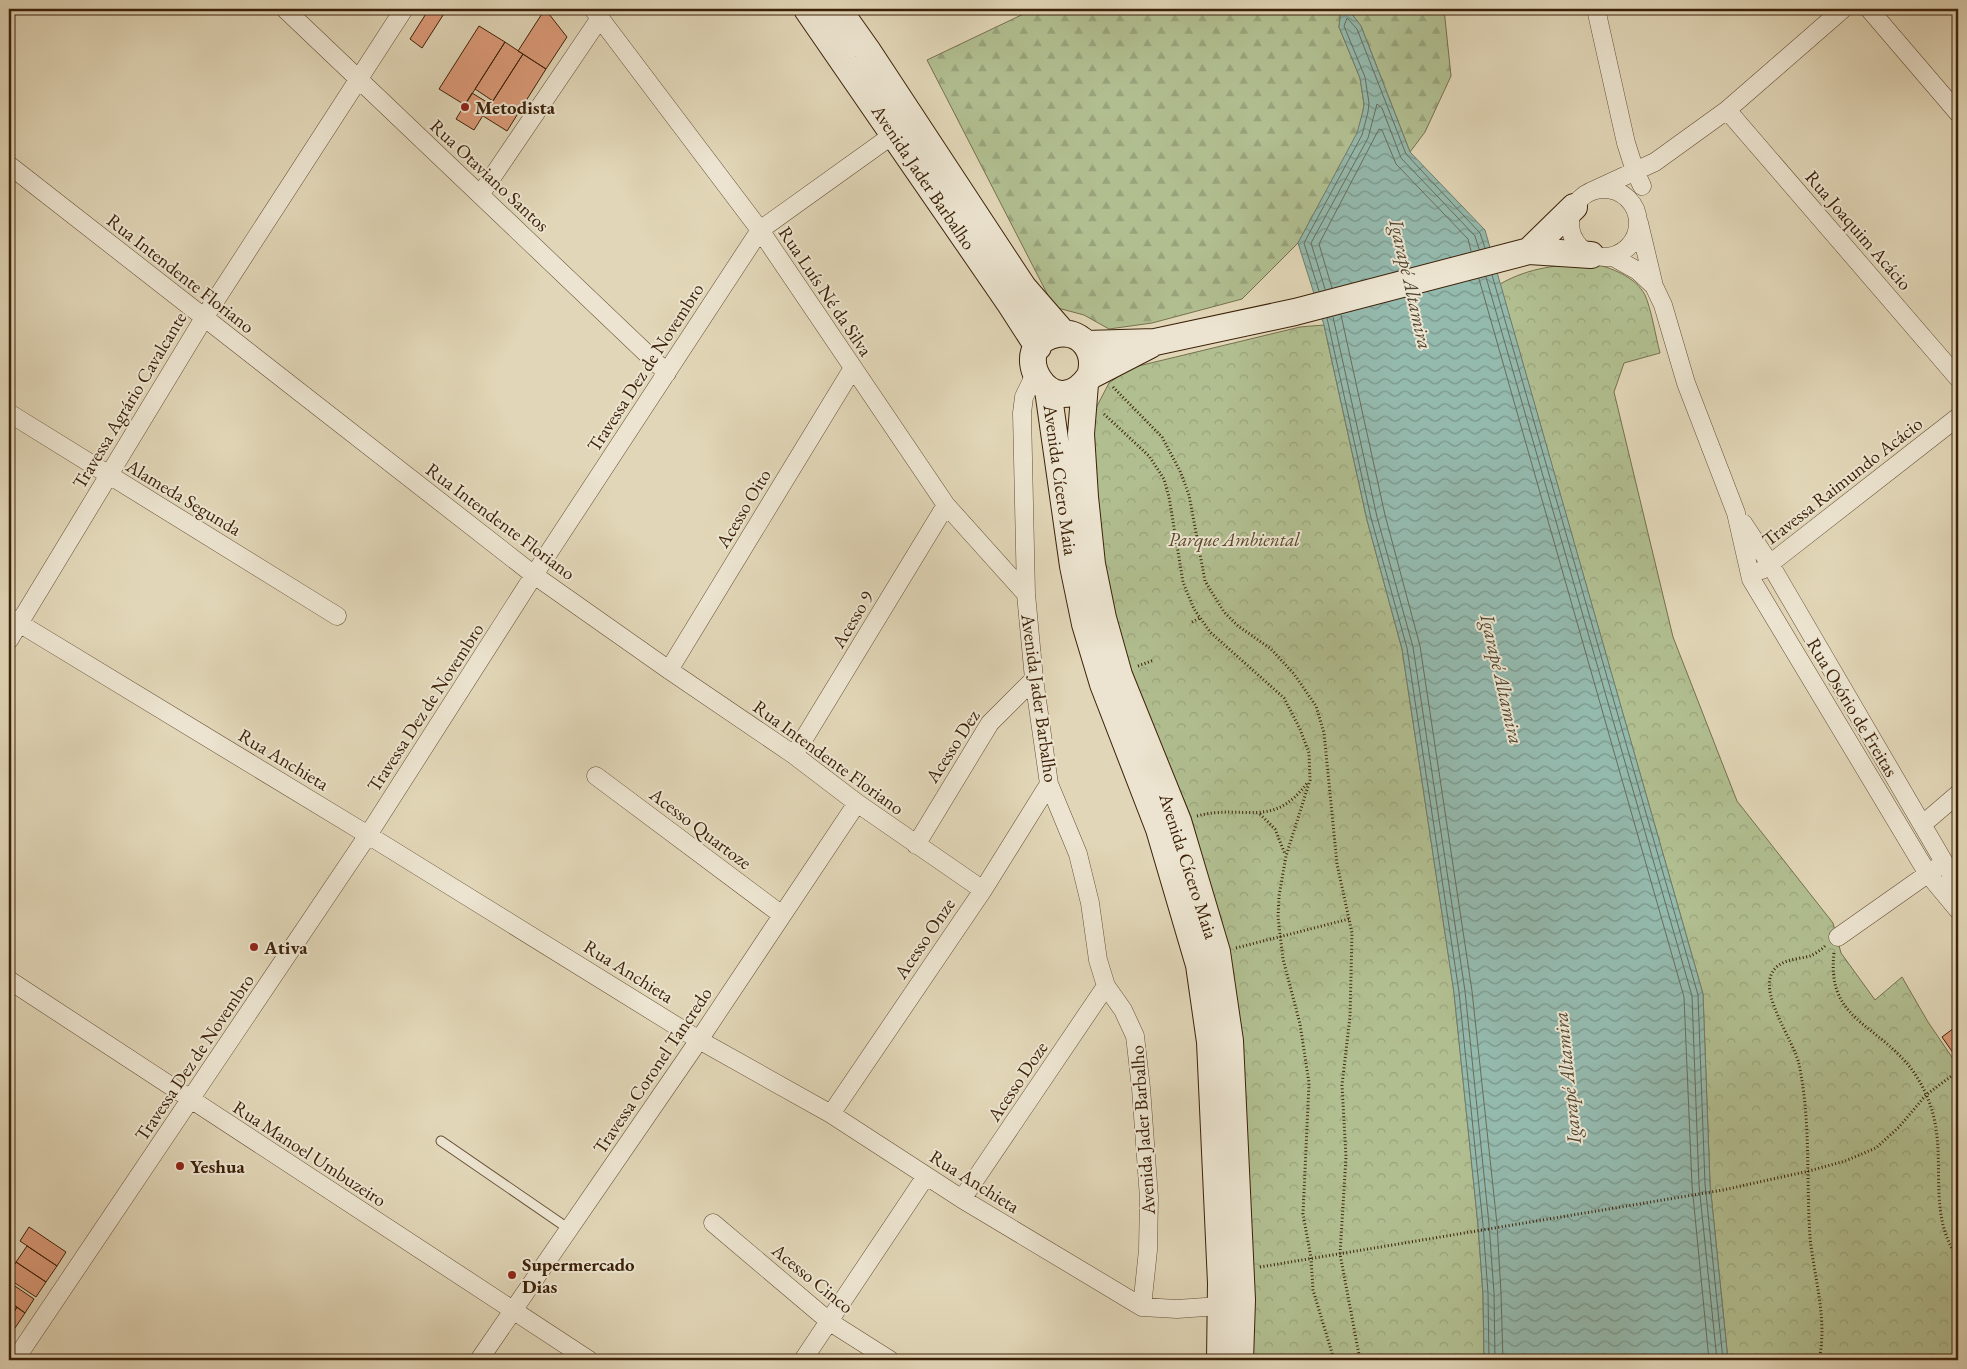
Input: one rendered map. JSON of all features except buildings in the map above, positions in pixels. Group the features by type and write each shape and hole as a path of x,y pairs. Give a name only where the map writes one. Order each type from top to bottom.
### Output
{"main road":[{"name":"Avenida Jader Barbalho","path":"807,9 902,125 1023,287 1075,338"},
{"name":"Avenida Jader Barbalho","path":"838,9 902,125 1038,347"},
{"path":"1522,253 1582,199"},
{"path":"1156,342 1095,381 1068,393 1058,393 1042,382 1033,365 1038,347 1045,339 1054,335 1075,338 1156,342 1295,312 1522,253 1602,256"},
{"path":"1075,338 1093,359 1095,381"},
{"name":"Avenida Cícero Maia","path":"1095,381 1081,434 1092,564 1103,618 1119,675 1178,821 1217,952 1230,1042 1231,1303 1220,1360"},
{"name":"Avenida Cícero Maia","path":"1042,382 1072,566 1085,624 1103,684 1159,829 1199,965 1210,1042 1231,1303 1240,1360"}],"street":[{"name":"Rua Otaviano Santos","path":"285,9 667,373"},
{"name":"Travessa Agrário Cavalcante","path":"9,640 14,621 108,476 204,318 404,9"},
{"path":"1596,9 1626,144 1638,178 1637,234 1632,244 1624,252 1602,256"},
{"path":"1582,199 1638,178 1655,162 1727,110 1843,9"},
{"path":"1870,9 1958,113"},
{"path":"480,195 596,13"},
{"name":"Rua Luís Né da Silva","path":"596,13 760,230 946,505 1026,594"},
{"name":"Rua Joaquim Acácio","path":"1727,110 1958,378"},
{"name":"Travessa Dez de Novembro","path":"16,1360 368,835 534,575 760,230 902,125"},
{"name":"Rua Intendente Floriano","path":"9,165 534,575 794,755 857,803 982,890"},
{"path":"1582,199 1600,189 1610,189 1628,199 1636,215"},
{"name":"Rua Osório de Freitas","path":"1582,199 1570,218 1570,230 1574,240 1582,249 1638,271 1654,286"},
{"name":"Rua Osório de Freitas","path":"1636,215 1654,286 1663,305 1686,383 1736,513 1751,579 1928,874 1958,910"},
{"name":"Acesso Oito","path":"669,670 853,368"},
{"name":"Avenida Jader Barbalho","path":"1042,382 1024,397 1022,413 1026,594 1034,678 1050,784 1078,854 1090,903 1098,960 1106,986 1123,1010 1134,1036 1141,1088 1149,1198 1148,1250 1142,1306"},
{"name":"Alameda Segunda","path":"9,413 337,616"},
{"name":"Travessa Raimundo Acácio","path":"1751,579 1958,417"},
{"name":"Acesso 9","path":"794,755 946,505"},
{"name":"Rua Osório de Freitas","path":"1736,513 1770,564 1958,886"},
{"name":"Rua Anchieta","path":"14,621 368,835 699,1040 831,1114 962,1199 1142,1306 1177,1309 1231,1303"},
{"name":"Acesso Dez","path":"916,845 990,723 1034,678"},
{"name":"Acesso Quartoze","path":"596,776 782,915"},
{"name":"Acesso Onze","path":"831,1114 982,890 1050,784"},
{"path":"1923,824 1958,794"},
{"name":"Travessa Coronel Tancredo","path":"479,1360 699,1040 857,803"},
{"path":"1837,937 1944,862"},
{"name":"Rua Manoel Umbuzeiro","path":"9,980 589,1360"},
{"name":"Acesso Doze","path":"962,1199 1106,986"},
{"path":"803,1360 926,1176"},
{"name":"Acesso Cinco","path":"713,1223 830,1322 890,1360"}],"lane":[{"path":"441,1141 569,1229"}],"path":[{"path":"1095,381 1162,436 1180,471 1189,495 1205,581 1224,612 1238,626 1271,649 1294,674 1316,706 1324,734 1338,864 1352,933 1350,1017 1342,1085 1346,1157 1340,1254 1360,1360"},
{"path":"1102,412 1149,456 1164,479 1170,498 1183,582 1200,618 1210,632 1284,698 1300,729 1309,753 1310,780 1286,856 1278,896 1278,917 1283,959 1300,1024 1309,1083 1303,1214 1311,1258 1313,1290 1333,1360"},
{"path":"1192,622 1200,618"},
{"path":"1178,821 1206,813 1259,813 1273,811 1286,805 1298,796 1310,780"},
{"path":"1259,813 1275,829 1286,856"},
{"path":"1217,952 1349,919"},
{"path":"1837,937 1833,966 1835,988 1844,1005 1902,1057 1916,1075 1933,1113 1936,1131 1939,1213 1958,1258"},
{"path":"1819,1360 1822,1316 1812,1257 1808,1206 1809,1171 1805,1092 1798,1060 1772,1000 1770,976 1775,968 1784,962 1811,956 1837,937"},
{"path":"1258,1268 1723,1190 1845,1161 1876,1148 1899,1127 1926,1095 1958,1071"}],"green space":[{"path":"1034,9 1341,9 1339,27 1360,78 1364,104 1358,133 1298,243 1242,299 1152,323 1109,329 1084,315 1054,307 927,60"},
{"path":"1348,9 1444,9 1451,76 1425,132 1410,152 1361,26"},
{"path":"1592,263 1607,267 1629,278 1641,288 1649,307 1660,353 1624,363 1614,392 1673,637 1737,801 1833,923 1841,953 1875,1000 1902,977 1928,1022 1958,1066 1958,1360 1728,1360 1710,1184 1703,994 1500,284 1533,270"},
{"name":"Parque Ambiental","path":"1324,325 1367,520 1402,649 1454,992 1478,1225 1483,1294 1484,1360 1251,1360 1228,950 1191,817 1130,670 1102,564 1089,436 1097,406 1109,383 1130,368 1300,327"}],"water":[{"name":"Igarapé Altamira","path":"1341,9 1348,9 1361,26 1410,152 1485,230 1703,994 1710,1184 1728,1360 1484,1360 1483,1294 1478,1225 1454,993 1402,649 1367,520 1324,325 1298,243 1357,133 1363,111 1364,104 1360,78 1339,27"}],"place":[{"name":"Metodista","path":"465,107"},
{"name":"Ativa","path":"254,947"},
{"name":"Yeshua","path":"180,1166"},
{"name":"Supermercado Dias","path":"512,1275"}]}
